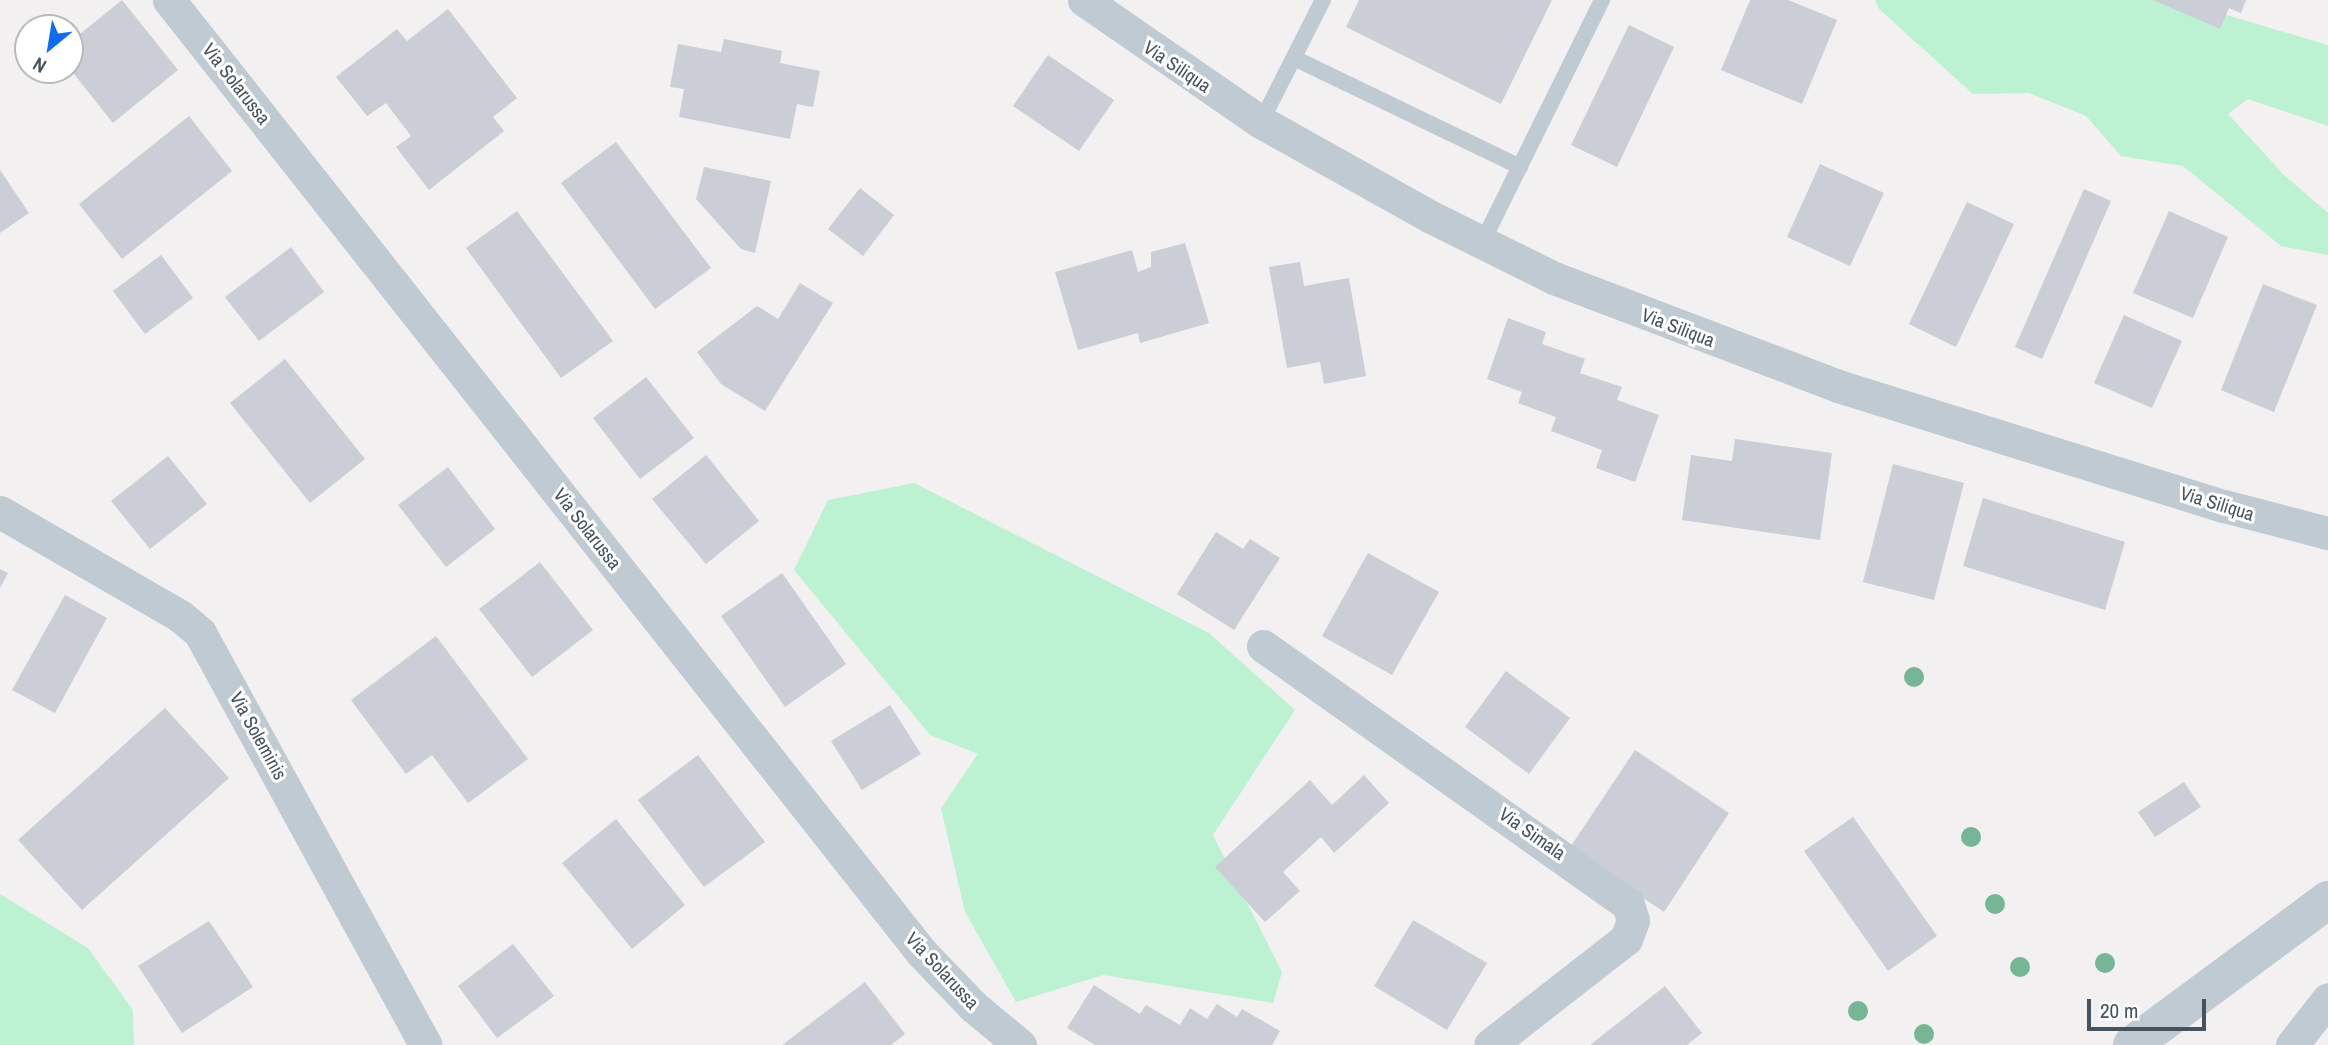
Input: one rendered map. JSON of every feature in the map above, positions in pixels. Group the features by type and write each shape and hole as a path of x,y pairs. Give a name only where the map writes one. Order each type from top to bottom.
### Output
{"street":[{"name":"Via Solarussa","path":"169,0 921,952 974,1007 1020,1045"},
{"name":"Via Siliqua","path":"1084,0 1261,122 1482,243 1634,311 1838,386 2224,506 2328,533"},
{"name":"Via Soleminis","path":"0,512 180,616 206,640 426,1045"},
{"name":"Via Simala","path":"1263,646 1628,904 1633,920 1626,939 1490,1045"},
{"path":"2132,1045 2328,900"},
{"path":"2292,1045 2328,999"}],"lane":[{"path":"1261,122 1323,0"},
{"path":"1482,243 1602,0"},
{"path":"1294,58 1520,167"}],"green space":[{"path":"1875,0 2176,0 2328,45 2328,126 2248,99 2228,114 2284,175 2328,213 2328,255 2281,246 2183,166 2121,156 2086,116 2029,93 1973,94 1879,9"},
{"path":"914,483 1209,633 1295,710 1213,835 1282,972 1273,1003 1103,975 1016,1002 965,912 941,808 978,754 930,735 794,570 828,500"},
{"path":"0,894 88,948 133,1010 134,1045 0,1045"}],"building":[{"path":"122,0 178,70 113,123 82,84 84,31"},
{"path":"1359,0 1552,0 1501,104 1346,27"},
{"path":"1750,0 1788,0 1837,20 1802,104 1721,70"},
{"path":"2153,0 2246,0 2241,13 2229,8 2220,29"},
{"path":"448,9 517,98 493,117 504,131 429,190 396,147 411,136 386,103 367,116 336,77 397,29 407,41"},
{"path":"1629,25 1674,47 1617,167 1571,145"},
{"path":"724,39 782,51 780,63 820,71 813,107 797,104 790,139 679,117 684,89 670,87 678,44 721,52"},
{"path":"1048,55 1114,100 1079,151 1013,106"},
{"path":"189,116 232,171 122,259 79,204"},
{"path":"616,142 711,268 655,309 561,183"},
{"path":"1820,164 1884,193 1850,266 1787,237"},
{"path":"704,167 771,181 755,253 741,249 696,199"},
{"path":"0,170 29,213 0,233"},
{"path":"860,188 894,215 863,256 828,229"},
{"path":"2084,189 2111,201 2042,359 2015,347"},
{"path":"1967,202 2014,224 1956,347 1909,324"},
{"path":"517,211 613,341 561,378 466,248"},
{"path":"2169,211 2228,237 2193,318 2133,293"},
{"path":"1185,243 1209,323 1140,343 1138,333 1078,350 1055,272 1132,250 1138,272 1151,267 1151,252"},
{"path":"291,247 324,292 259,341 225,297"},
{"path":"161,255 193,298 145,334 113,291"},
{"path":"1300,262 1304,286 1349,278 1366,376 1324,384 1320,362 1287,368 1269,267"},
{"path":"800,283 833,303 765,411 721,384 697,352 757,306 778,319"},
{"path":"2263,284 2317,305 2274,412 2221,390"},
{"path":"2124,315 2182,341 2152,408 2094,383"},
{"path":"1508,318 1546,332 1542,344 1585,359 1580,373 1622,387 1617,400 1659,415 1635,482 1596,468 1602,450 1551,431 1556,417 1518,403 1522,392 1487,379"},
{"path":"285,359 365,459 310,503 230,403"},
{"path":"646,377 694,438 640,479 593,418"},
{"path":"1735,439 1832,453 1820,540 1682,520 1691,455 1732,461"},
{"path":"706,455 759,521 706,564 652,499"},
{"path":"168,456 207,504 150,549 111,501"},
{"path":"1893,464 1964,483 1934,600 1863,582"},
{"path":"448,467 495,529 446,567 398,505"},
{"path":"1983,498 2125,542 2105,610 1963,566"},
{"path":"1216,532 1243,549 1250,539 1280,558 1234,630 1177,594"},
{"path":"1368,553 1439,592 1392,675 1322,636"},
{"path":"540,562 593,630 532,677 479,609"},
{"path":"0,569 8,573 0,588"},
{"path":"782,573 846,664 785,707 721,616"},
{"path":"65,595 107,618 55,713 12,690"},
{"path":"436,636 528,759 468,803 432,755 406,774 351,700"},
{"path":"1506,671 1570,718 1529,774 1465,727"},
{"path":"890,705 921,754 862,790 831,741"},
{"path":"165,708 229,778 82,910 18,840"},
{"path":"1635,750 1729,813 1664,912 1569,849"},
{"path":"698,755 765,842 704,887 638,800"},
{"path":"1364,775 1389,803 1334,853 1321,837 1283,872 1300,891 1265,922 1215,867 1310,780 1332,805"},
{"path":"2184,782 2201,807 2155,837 2138,812"},
{"path":"1853,817 1937,936 1888,971 1804,851"},
{"path":"616,819 685,905 632,949 562,863"},
{"path":"1413,920 1487,963 1447,1030 1374,986"},
{"path":"209,921 253,987 182,1033 138,966"},
{"path":"513,944 554,996 497,1038 458,986"},
{"path":"865,982 905,1034 891,1045 782,1045"},
{"path":"1094,985 1140,1014 1146,1005 1180,1025 1190,1008 1207,1019 1217,1004 1237,1017 1242,1009 1280,1031 1272,1045 1095,1045 1067,1028"},
{"path":"1665,986 1702,1033 1687,1045 1590,1045"}]}
